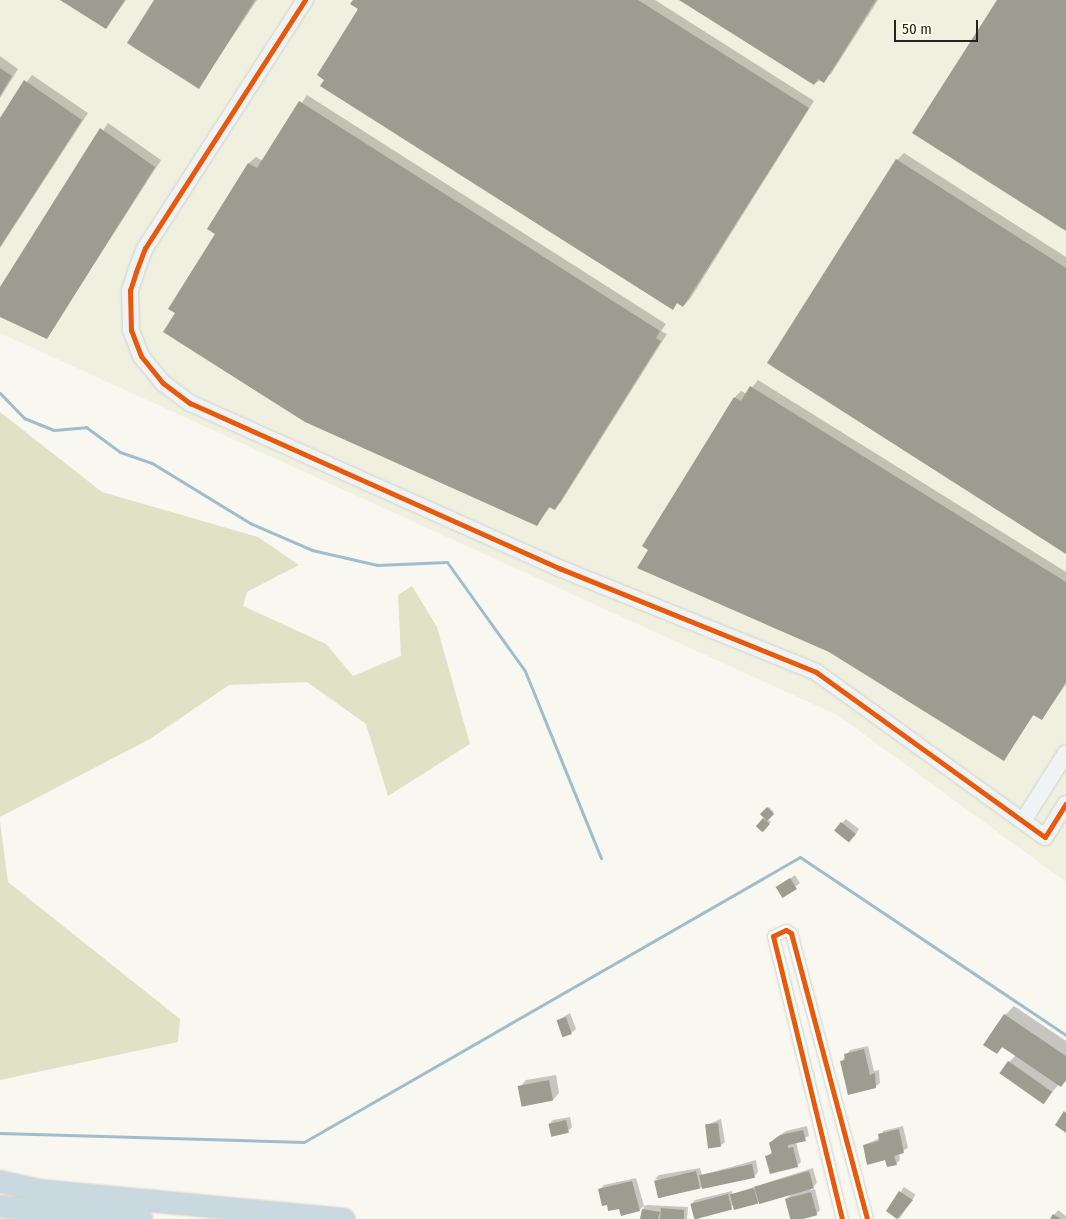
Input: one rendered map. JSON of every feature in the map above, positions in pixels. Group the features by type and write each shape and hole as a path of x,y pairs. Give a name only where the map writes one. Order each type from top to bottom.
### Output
{"highway":[{"path":"0,1182 40,1190 344,1219"},
{"path":"0,1206 141,1219"}],"street":[{"path":"305,0 146,248 136,272 130,290 131,330 141,356 163,383 190,403 558,568 816,672 1046,837 1066,804"},
{"path":"1023,821 1066,753"},
{"path":"842,1219 773,936 780,931 792,933 867,1219"}],"shaded area":[{"path":"0,0 1066,0 1066,882 839,716 0,333"}],"green space":[{"path":"0,412 102,492 258,537 299,565 247,592 243,606 326,644 353,676 401,656 398,595 412,586 437,627 470,744 388,796 366,724 307,682 229,685 150,739 0,817"},
{"path":"0,821 8,882 180,1019 178,1042 0,1080"}],"building":[{"path":"60,0 125,0 106,29"},
{"path":"154,0 255,0 199,89 127,43"},
{"path":"353,0 638,0 809,108 683,307 677,303 673,310 320,86 324,80 317,75 358,9 350,4"},
{"path":"679,0 876,0 824,83 818,79 814,85"},
{"path":"997,0 1066,0 1066,231 912,133"},
{"path":"0,68 12,76 0,96"},
{"path":"24,80 82,120 0,247 0,118"},
{"path":"299,101 660,331 656,338 661,341 555,510 549,507 537,526 305,422 163,332 175,313 168,309 215,234 207,229 248,163 257,168"},
{"path":"100,128 155,167 47,339 0,317 0,287"},
{"path":"896,159 1066,268 1066,554 767,363"},
{"path":"750,386 1066,582 1066,682 1042,720 1033,715 1004,761 829,652 637,568 648,550 642,546 734,397 741,401"},
{"path":"767,807 774,814 767,821 760,814"},
{"path":"763,818 770,824 763,832 756,826"},
{"path":"841,822 856,834 849,843 834,831"},
{"path":"790,878 797,889 782,898 776,887"},
{"path":"1004,1014 1066,1056 1066,1080 1061,1087 1002,1047 997,1054 983,1045"},
{"path":"566,1017 572,1034 562,1037 557,1020"},
{"path":"864,1049 870,1075 875,1073 876,1088 848,1095 840,1061 845,1060 844,1054"},
{"path":"1008,1061 1052,1092 1044,1104 999,1073"},
{"path":"549,1080 553,1101 522,1107 518,1086"},
{"path":"1064,1111 1066,1113 1066,1133 1055,1125"},
{"path":"566,1120 569,1133 551,1137 548,1124"},
{"path":"718,1123 721,1147 708,1148 705,1125"},
{"path":"899,1129 904,1153 894,1156 897,1165 887,1167 885,1160 867,1165 863,1145 879,1141 878,1134"},
{"path":"803,1130 806,1141 788,1145 788,1148 793,1147 798,1167 770,1174 765,1156 772,1154 769,1143 780,1135"},
{"path":"752,1164 755,1178 702,1189 699,1175"},
{"path":"696,1171 700,1189 658,1198 654,1181"},
{"path":"809,1171 814,1188 759,1204 754,1187"},
{"path":"632,1181 640,1211 621,1216 619,1209 608,1211 607,1205 602,1206 598,1189"},
{"path":"754,1188 758,1203 734,1210 730,1194"},
{"path":"899,1191 913,1200 897,1219 886,1211"},
{"path":"811,1192 817,1215 803,1219 790,1219 785,1199"},
{"path":"728,1194 732,1209 694,1219 690,1204"},
{"path":"661,1208 684,1210 684,1219 660,1219"},
{"path":"642,1209 660,1212 658,1219 640,1219"},
{"path":"1053,1214 1061,1219 1050,1219"}],"waterway":[{"path":"0,393 24,418 54,430 86,427 120,452 152,463 250,523 312,550 377,565 447,562 525,671 601,858"},
{"path":"0,1133 304,1142 800,857 1066,1035"}],"cycle path":[{"path":"305,0 145,248 136,272 130,290 131,330 141,356 163,383 190,403 559,568 816,672 1045,837 1066,804"},
{"path":"842,1219 773,936 786,930 791,933 867,1219"}]}
